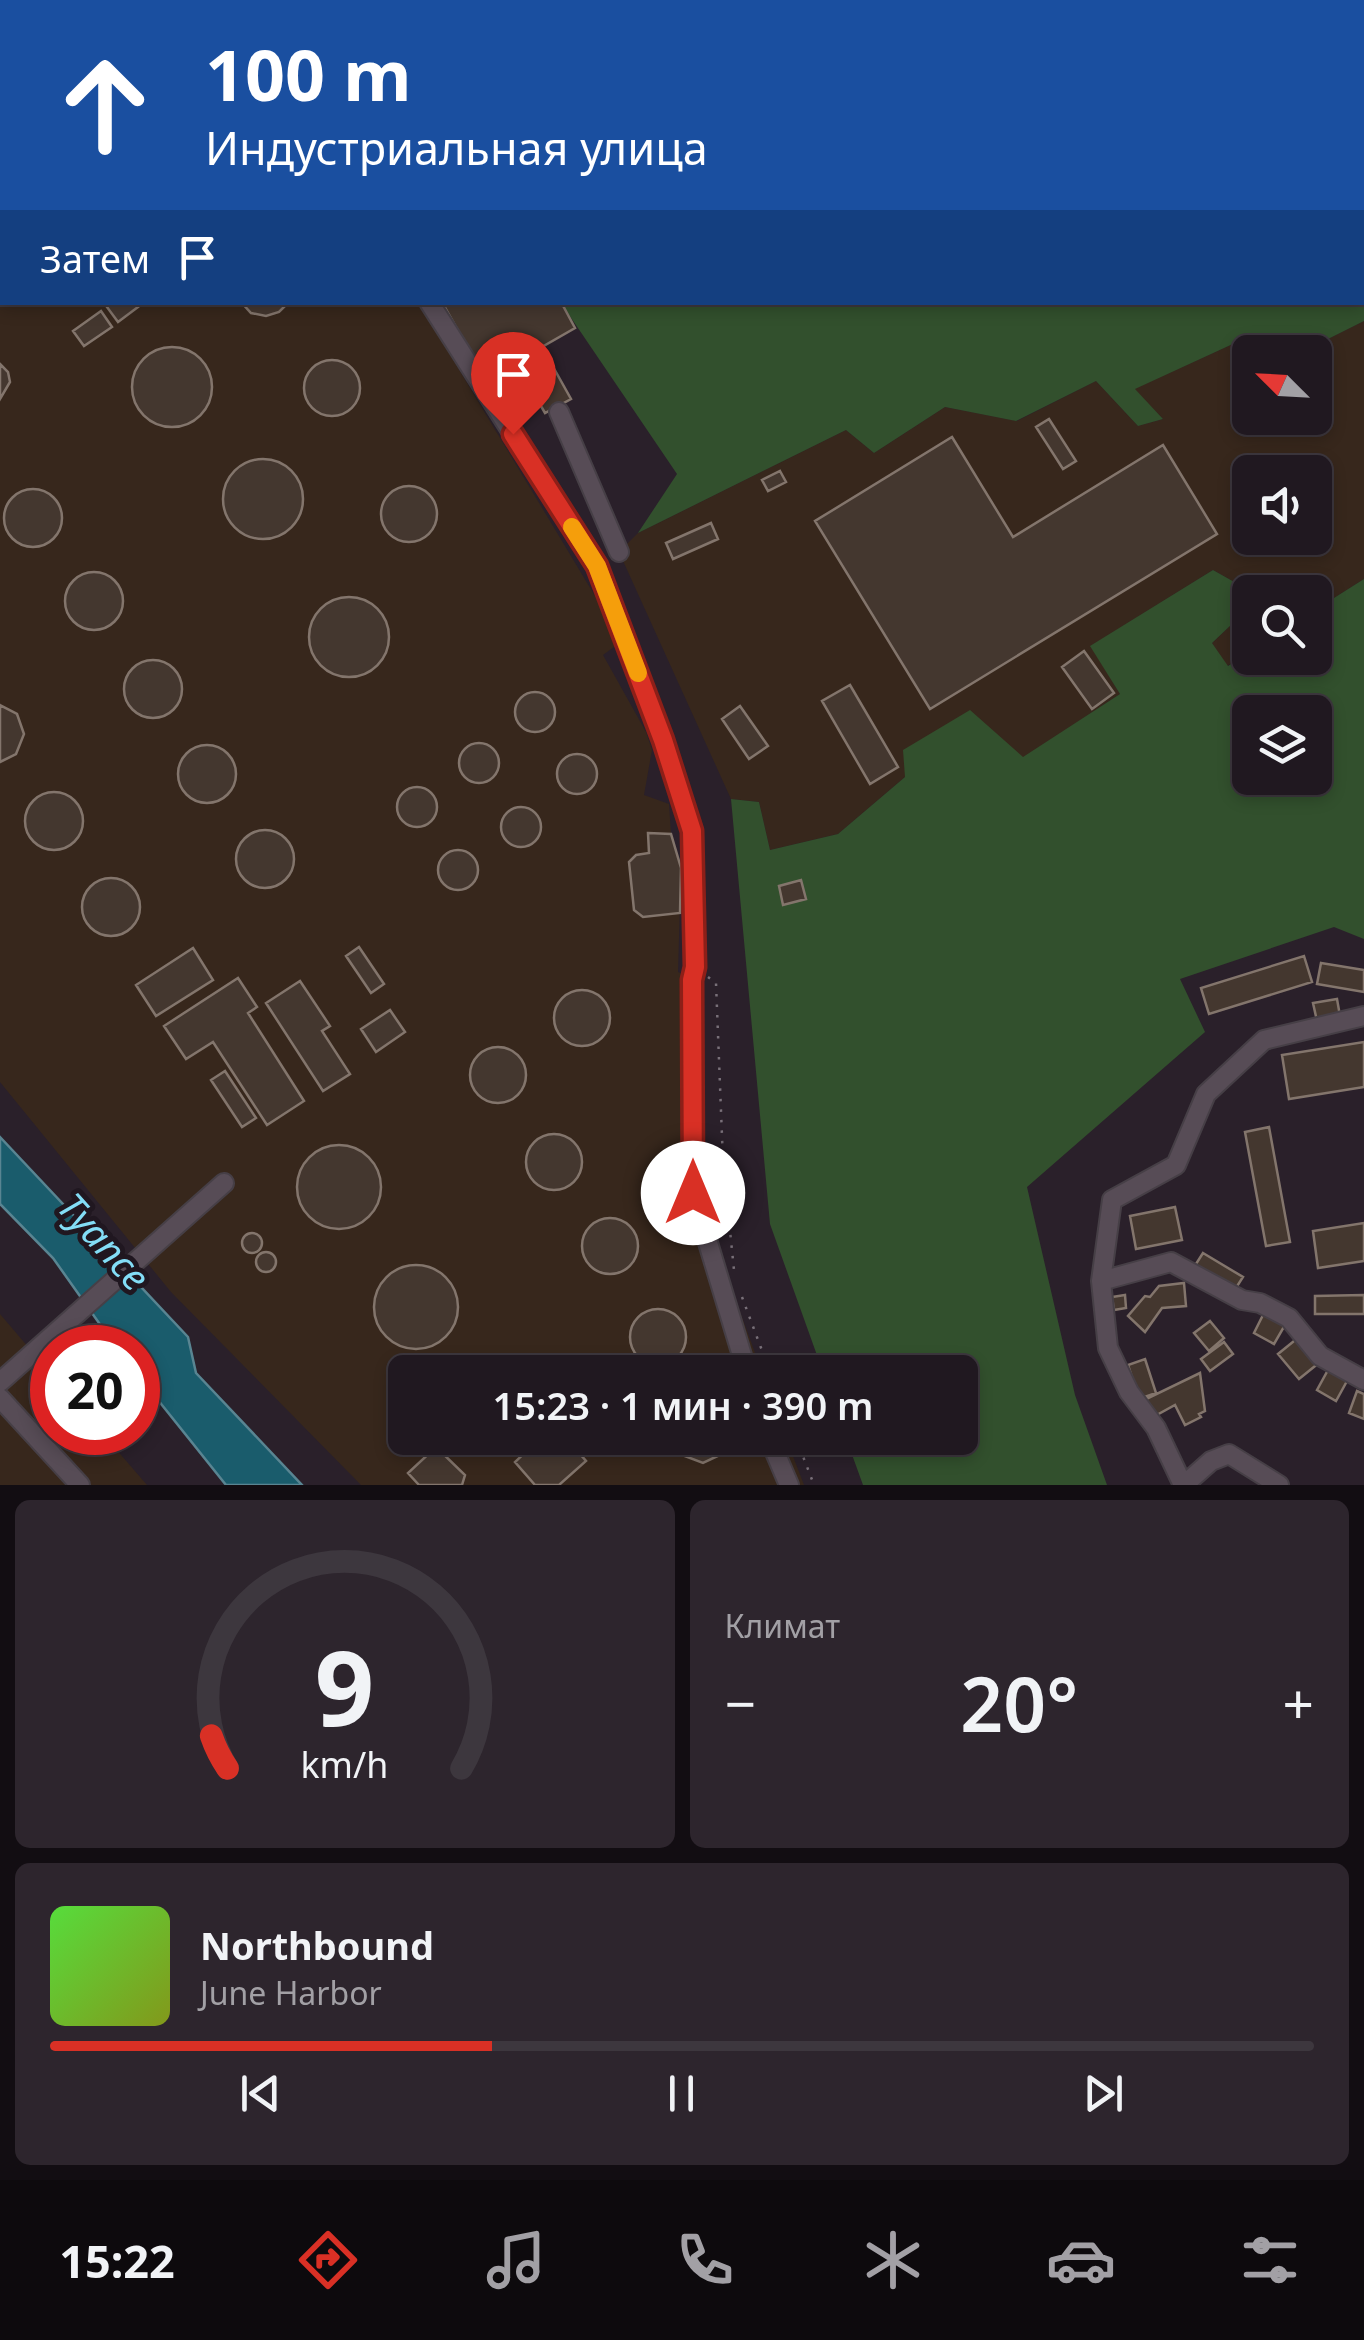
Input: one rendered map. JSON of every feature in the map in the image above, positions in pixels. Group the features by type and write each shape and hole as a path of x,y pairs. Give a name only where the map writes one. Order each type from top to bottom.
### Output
{"street":[{"path":"431,305 597,566 663,740 692,831 693,1193 741,1355"},
{"path":"560,412 619,552"},
{"path":"1280,1485 1229,1454 1212,1461 1183,1485 1156,1428 1128,1392 1108,1348 1101,1281 1112,1200 1176,1165 1206,1094 1264,1040 1364,1016"},
{"path":"0,1382 224,1183"},
{"path":"1101,1281 1171,1262 1242,1300 1260,1303 1289,1318 1320,1356 1364,1380"},
{"path":"0,1398 80,1485"},
{"path":"777,1455 789,1485"}],"path":[{"path":"694,974 716,983 723,1162 735,1277"},
{"path":"741,1293 764,1355"},
{"path":"803,1455 814,1485"}],"shaded area":[{"path":"0,305 420,305 622,641 603,655 652,750 644,795 669,804 671,834 681,868 678,972 704,984 700,1173 713,1238 756,1355 388,1355 388,1455 793,1455 804,1485 361,1485 171,1292 0,1082"},
{"path":"1364,321 1364,579 1332,599 1332,575 1232,575 1232,581 1213,570 1091,646 1120,694 1023,758 905,777 838,834 770,850 759,802 731,799 619,552 638,533 846,430 874,453 945,407 1017,421 1096,381 1138,426 1163,419 1134,389 1232,344 1232,435 1332,435 1332,337"},
{"path":"1232,624 1232,663 1227,666 1212,643"},
{"path":"0,1314 30,1349 30,1455 121,1455 147,1485 0,1485"}],"green space":[{"path":"562,305 1364,305 1364,321 1332,337 1232,335 1232,344 1135,389 1163,419 1138,426 1096,381 1016,421 945,407 874,453 846,430 638,533 677,474"},
{"path":"1213,570 1232,581 1232,624 1212,643 1228,666 1232,663 1232,675 1332,675 1332,599 1364,579 1364,939 1334,927 1180,979 1205,1032 1027,1187 1075,1395 1107,1485 863,1485 852,1455 978,1455 978,1355 817,1355 770,1224 731,799 759,802 770,850 838,834 905,777 903,750 970,710 1023,757 1120,694 1090,646"}],"water":[{"path":"0,1137 188,1337 196,1373 302,1485 226,1485 160,1402 160,1325 100,1325 53,1258 0,1204"}],"building":[{"path":"105,305 136,305 138,307 118,322"},
{"path":"244,305 286,305 266,316 251,313"},
{"path":"444,305 563,305 575,328 542,347 571,399 545,413 519,368 489,386"},
{"path":"101,311 112,327 84,346 73,331"},
{"path":"164,347 180,347 201,358 212,387 201,416 180,427 164,427 150,421 138,409 132,395 132,379 138,365 150,353"},
{"path":"332,360 352,368 360,388 352,408 332,416 312,408 304,388 312,368"},
{"path":"0,364 8,372 10,382 0,399"},
{"path":"1049,419 1076,461 1063,469 1036,427"},
{"path":"952,437 1013,537 1163,445 1217,534 930,709 815,521"},
{"path":"255,459 271,459 292,470 303,499 292,528 271,539 255,539 241,533 229,521 223,507 223,491 229,477 241,465"},
{"path":"780,471 786,482 768,491 762,480"},
{"path":"409,486 429,494 437,514 429,534 409,542 389,534 381,514 389,494"},
{"path":"33,489 53,498 62,518 53,538 33,547 13,538 4,518 13,498"},
{"path":"711,523 718,539 673,559 666,543"},
{"path":"94,572 114,581 123,601 114,621 94,630 74,621 65,601 74,581"},
{"path":"341,597 357,597 378,608 389,637 378,666 357,677 341,677 327,671 315,659 309,645 309,629 315,615 327,603"},
{"path":"1084,651 1114,693 1092,709 1062,667"},
{"path":"153,660 173,669 182,689 173,709 153,718 133,709 124,689 133,669"},
{"path":"850,685 898,767 870,784 822,701"},
{"path":"535,692 549,698 555,712 549,726 535,732 521,726 515,712 521,698"},
{"path":"0,705 17,714 24,734 16,754 0,762"},
{"path":"740,706 768,746 749,759 722,719"},
{"path":"479,743 493,749 499,763 493,777 479,783 465,777 459,763 465,749"},
{"path":"207,745 227,754 236,774 227,794 207,803 187,794 178,774 187,754"},
{"path":"577,754 591,760 597,774 591,788 577,794 563,788 557,774 563,760"},
{"path":"417,787 431,793 437,807 431,821 417,827 403,821 397,807 403,793"},
{"path":"54,792 74,801 83,821 74,841 54,850 34,841 25,821 34,801"},
{"path":"521,807 535,813 541,827 535,841 521,847 507,841 501,827 507,813"},
{"path":"265,830 285,839 294,859 285,879 265,888 245,879 236,859 245,839"},
{"path":"648,833 671,834 681,868 680,913 643,917 634,910 629,862 636,855 649,853"},
{"path":"458,850 472,856 478,870 472,884 458,890 444,884 438,870 444,856"},
{"path":"111,878 131,887 140,907 131,927 111,936 91,927 82,907 91,887"},
{"path":"801,880 806,899 783,905 779,886"},
{"path":"359,947 384,984 371,993 346,956"},
{"path":"193,948 213,980 156,1016 136,985"},
{"path":"1304,956 1312,982 1209,1014 1201,988"},
{"path":"1321,963 1364,970 1364,992 1317,984"},
{"path":"238,978 257,1007 248,1013 304,1101 267,1125 213,1042 186,1059 164,1026"},
{"path":"300,981 330,1026 322,1031 350,1074 323,1091 266,1003"},
{"path":"582,990 602,998 610,1018 602,1038 582,1046 562,1038 554,1018 562,998"},
{"path":"1337,999 1340,1016 1317,1021 1313,1003"},
{"path":"390,1010 405,1032 376,1052 361,1029"},
{"path":"1364,1042 1364,1087 1289,1099 1282,1055"},
{"path":"498,1047 518,1055 526,1075 518,1095 498,1103 478,1095 470,1075 478,1055"},
{"path":"225,1071 256,1118 242,1127 211,1080"},
{"path":"1269,1127 1290,1242 1266,1246 1245,1132"},
{"path":"554,1134 574,1142 582,1162 574,1182 554,1190 534,1182 526,1162 534,1142"},
{"path":"339,1145 362,1152 374,1164 381,1187 374,1210 362,1222 339,1229 316,1222 304,1210 297,1187 304,1164 316,1152"},
{"path":"1175,1207 1182,1240 1136,1249 1130,1216"},
{"path":"610,1218 630,1226 638,1246 630,1266 610,1274 590,1266 582,1246 590,1226"},
{"path":"1364,1223 1364,1261 1318,1268 1313,1231"},
{"path":"252,1233 262,1243 252,1253 242,1243"},
{"path":"266,1252 276,1262 266,1272 256,1262"},
{"path":"1203,1253 1243,1277 1234,1291 1194,1267"},
{"path":"416,1265 439,1272 451,1284 458,1307 451,1330 439,1342 416,1349 393,1342 381,1330 374,1307 381,1284 393,1272"},
{"path":"1184,1283 1186,1306 1162,1308 1145,1332 1128,1316 1159,1286"},
{"path":"1125,1295 1126,1308 1114,1310 1112,1297"},
{"path":"1364,1295 1364,1314 1315,1314 1315,1296"},
{"path":"647,1311 669,1311 684,1326 686,1337 679,1355 637,1355 632,1348 632,1326"},
{"path":"1264,1313 1285,1325 1274,1344 1254,1333"},
{"path":"1210,1321 1224,1338 1209,1351 1194,1333"},
{"path":"1299,1337 1320,1362 1299,1379 1278,1354"},
{"path":"1224,1342 1233,1354 1210,1371 1201,1359"},
{"path":"1145,1359 1156,1393 1139,1399 1128,1365"},
{"path":"1328,1370 1347,1381 1336,1401 1317,1390"},
{"path":"1200,1373 1205,1411 1199,1414 1201,1417 1185,1425 1175,1405 1153,1417 1144,1400"},
{"path":"1357,1391 1364,1394 1364,1419 1349,1413"},
{"path":"427,1455 444,1455 465,1475 462,1485 419,1485 408,1473"},
{"path":"522,1455 581,1455 586,1461 559,1485 535,1485 515,1462"},
{"path":"682,1455 720,1455 703,1463"}],"slow traffic":[{"path":"572,527 597,566 638,673"}],"route":[{"path":"513,434 597,566 663,740 692,831 693,1193"}],"water label":[{"name":"Туапсе","path":"103,1242"}]}
